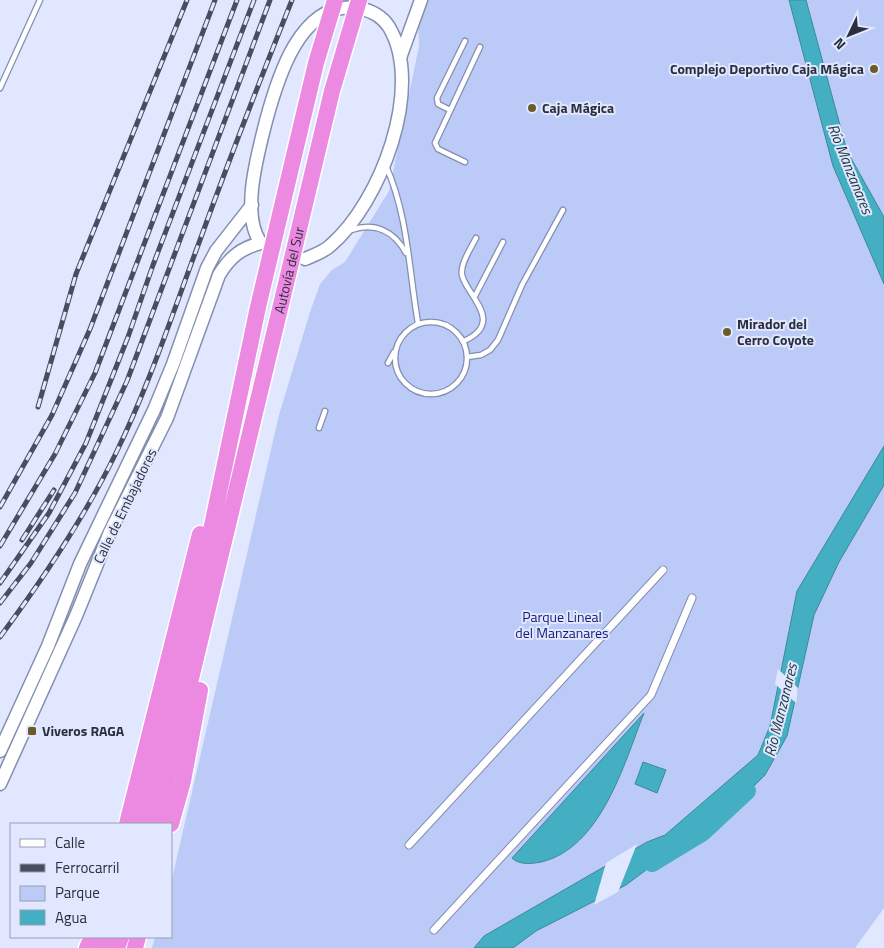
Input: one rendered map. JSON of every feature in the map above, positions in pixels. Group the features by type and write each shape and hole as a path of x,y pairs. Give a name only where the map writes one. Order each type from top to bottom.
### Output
{"highway":[{"name":"Autovía del Sur","path":"232,422 316,63 347,2"},
{"name":"Autovía del Sur","path":"225,542 332,91 347,2"},
{"path":"127,823 189,570 232,422"},
{"path":"141,823 198,588 232,422"},
{"path":"156,823 225,542"},
{"path":"171,823 182,781 218,600 225,542"}],"main road":[{"path":"252,206 264,132 284,64 300,36 312,22 347,2 365,0"},
{"path":"400,58 421,0"},
{"path":"304,259 330,246 369,196 384,163 401,103 403,80 400,58 388,26 370,11 347,2"},
{"name":"Calle de Embajadores","path":"0,784 72,625 110,532 167,418 219,275 229,259 240,250 261,243 252,226 252,206"},
{"name":"Calle de Embajadores","path":"0,752 48,646 80,564 154,410 173,364 207,268 216,251 252,206"}],"street":[{"path":"409,845 663,570"},
{"path":"434,930 651,695 692,598"}],"lane":[{"path":"0,88 40,0"},
{"path":"450,110 438,104 437,98 465,41"},
{"path":"465,162 435,146 480,47"},
{"path":"384,163 397,191 406,234 418,323"},
{"path":"467,357 481,355 490,350 498,340 522,285 563,210"},
{"path":"342,233 360,227 386,230 399,240 408,256"},
{"path":"464,341 475,333 482,316 475,296 466,284 462,268 476,238"},
{"path":"475,296 503,242"},
{"path":"388,363 399,339 407,330 418,323 430,321 442,323 454,329 464,341 467,357 466,370 453,387 442,393 417,392 403,381 395,363 395,351"},
{"path":"319,428 325,411"}],"green space":[{"name":"Parque Lineal del Manzanares","path":"417,0 884,0 884,908 855,948 152,948 155,938 172,938 172,879 279,415 320,284 332,270 345,262 389,191 419,46"}],"water":[{"path":"789,0 806,0 847,151 884,217 884,284 833,166"},
{"path":"884,446 884,485 839,562 814,615 787,736 765,775 742,798 626,885 536,931 513,948 474,948 484,936 647,842 665,835 758,755 770,726 797,591"},
{"path":"644,713 608,801 595,822 580,840 562,854 541,862 522,863 512,858"},
{"path":"643,762 666,770 657,793 635,784"}],"pier":[{"path":"778,669 798,688 796,703 775,684"},
{"path":"637,844 618,892 594,905 606,863"}],"waterway":[{"name":"Río Manzanares","path":"652,863 703,832 747,791"}],"railway":[{"path":"38,407 76,274 187,0"},
{"path":"0,507 52,415 90,329 215,0"},
{"path":"0,546 55,454 95,373 237,0"},
{"path":"0,583 49,513 86,443 128,337 153,265 254,0"},
{"path":"0,603 31,563 75,493 127,381 270,0"},
{"path":"0,637 32,593 76,526 103,479 127,429 160,349 233,150 292,0"},
{"path":"22,540 54,490"}],"place":[{"name":"Complejo Deportivo Caja Mágica","path":"874,69"},
{"name":"Caja Mágica","path":"532,108"},
{"name":"Mirador del Cerro Coyote","path":"727,332"},
{"name":"Viveros RAGA","path":"32,731"}]}
